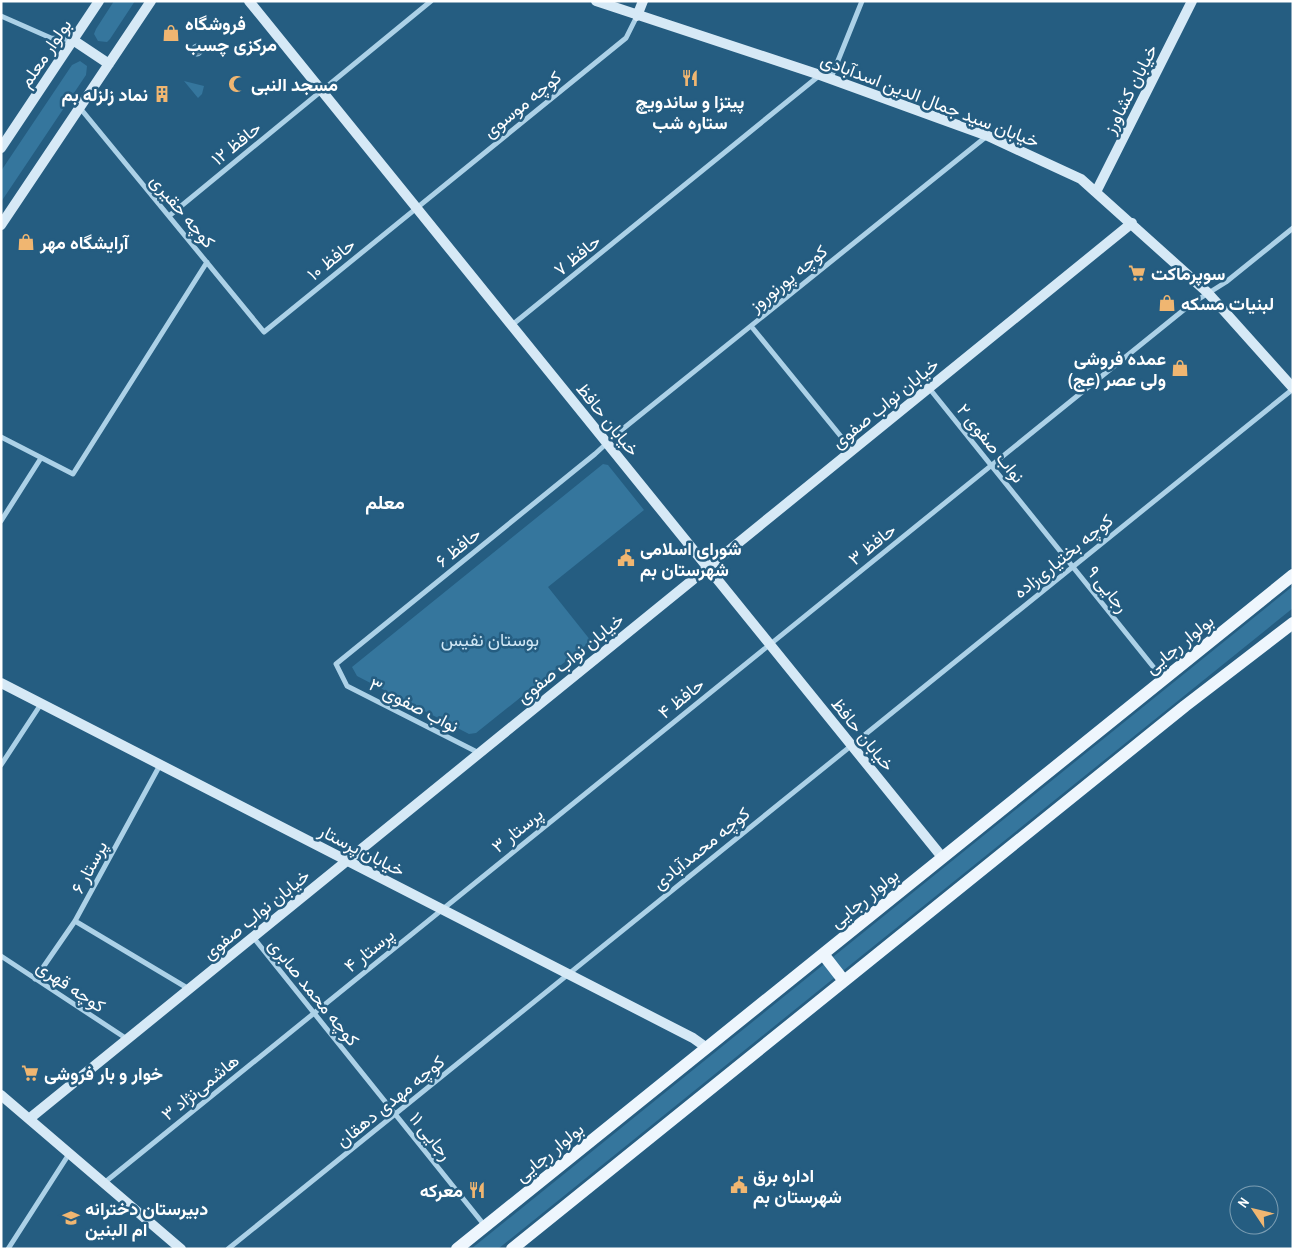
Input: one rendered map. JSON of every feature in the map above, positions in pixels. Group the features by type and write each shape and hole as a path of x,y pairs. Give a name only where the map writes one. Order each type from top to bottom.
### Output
{"main road":[{"name":"بولوار رجایی","path":"457,1249 1293,575"},
{"path":"512,1249 1184,706 1293,623"},
{"path":"822,954 844,981"}],"street":[{"name":"بولوار معلم","path":"1,148 99,1"},
{"path":"1,225 150,1"},
{"name":"خیابان حافظ","path":"249,1 942,857"},
{"name":"حافظ ۱۲","path":"169,216 431,1"},
{"name":"خیابان سید جمال الدین اسدآبادی","path":"596,1 825,76 988,136 1081,178 1208,293 1293,388"},
{"path":"637,16 643,1"},
{"path":"825,76 862,1"},
{"name":"خیابان کشاورز","path":"1096,192 1192,1"},
{"path":"1,16 52,38 73,40 109,64"},
{"name":"کوچه موسوی","path":"416,208 626,38 637,16"},
{"name":"حافظ ۷","path":"512,326 660,205 825,76"},
{"name":"کوچه حقیری","path":"80,108 264,332"},
{"name":"کوچه پورنوروز","path":"607,444 618,432 988,136"},
{"name":"حافظ ۱۰","path":"264,332 416,208"},
{"name":"خیابان نواب صفوی","path":"29,1118 1132,223"},
{"name":"حافظ ۳","path":"770,644 1191,304 1226,282 1293,228"},
{"path":"1,437 73,474 207,262"},
{"path":"751,326 852,450"},
{"name":"نواب صفوی ۲","path":"928,388 1032,516"},
{"name":"کوچه بختیاری‌زاده","path":"851,745 1293,388"},
{"name":"حافظ ۶","path":"342,675 336,664 607,444"},
{"path":"1,521 41,458"},
{"name":"رجایی ۹","path":"1032,516 1163,679"},
{"name":"حافظ ۴","path":"609,774 770,644"},
{"name":"نواب صفوی ۳","path":"342,675 347,686 479,754"},
{"name":"خیابان پرستار","path":"1,683 694,1038 707,1048"},
{"path":"1,765 41,704"},
{"name":"کوچه محمدآبادی","path":"569,974 851,745"},
{"name":"پرستار ۶","path":"35,979 76,921 160,765"},
{"name":"پرستار ۳","path":"442,909 609,774"},
{"name":"پرستار ۴","path":"314,1013 442,909"},
{"path":"76,921 189,989"},
{"name":"کوچه محمد صابری","path":"253,937 354,1063"},
{"name":"کوچه قهری","path":"1,956 126,1039"},
{"name":"کوچه مهدی دهقان","path":"228,1249 569,974"},
{"name":"هاشمی‌نژاد ۳","path":"104,1183 314,1013"},
{"name":"رجایی ۱۱","path":"354,1063 485,1226"},
{"path":"1,1095 181,1249"},
{"path":"8,1249 69,1153"}],"green space":[{"path":"114,1 135,1 110,39 107,42 98,41 94,34 96,29"},
{"path":"80,61 87,66 86,75 1,202 1,171 72,65"},
{"path":"184,81 204,86 202,94 198,98"},
{"name":"بوستان نفیس","path":"603,464 608,465 644,510 548,587 591,641 476,733 469,734 357,676 352,667"},
{"path":"1293,586 1293,608 498,1249 471,1249"}],"shaded area":[{"path":"199,44 202,45 202,55 195,56 192,55 191,48 192,45"}],"place":[{"name":"فروشگاه مرکزی چسب","path":"171,33"},
{"name":"پیتزا و ساندویچ ستاره شب","path":"690,78"},
{"name":"مسجد النبی","path":"237,84"},
{"name":"نماد زلزله بم","path":"162,94"},
{"name":"آرایشگاه مهر","path":"26,242"},
{"name":"سوپرماکت","path":"1137,273"},
{"name":"لبنیات مسکه","path":"1167,303"},
{"name":"عمده فروشی ولی عصر (عج)","path":"1180,368"},
{"name":"شورای اسلامی شهرستان بم","path":"626,558"},
{"name":"خوار و بار فروشی","path":"30,1073"},
{"name":"اداره برق شهرستان بم","path":"739,1185"},
{"name":"معرکه","path":"477,1190"},
{"name":"دبیرستان دخترانه ام البنین","path":"71,1218"}],"district":[{"name":"معلم","path":"385,502"}]}
